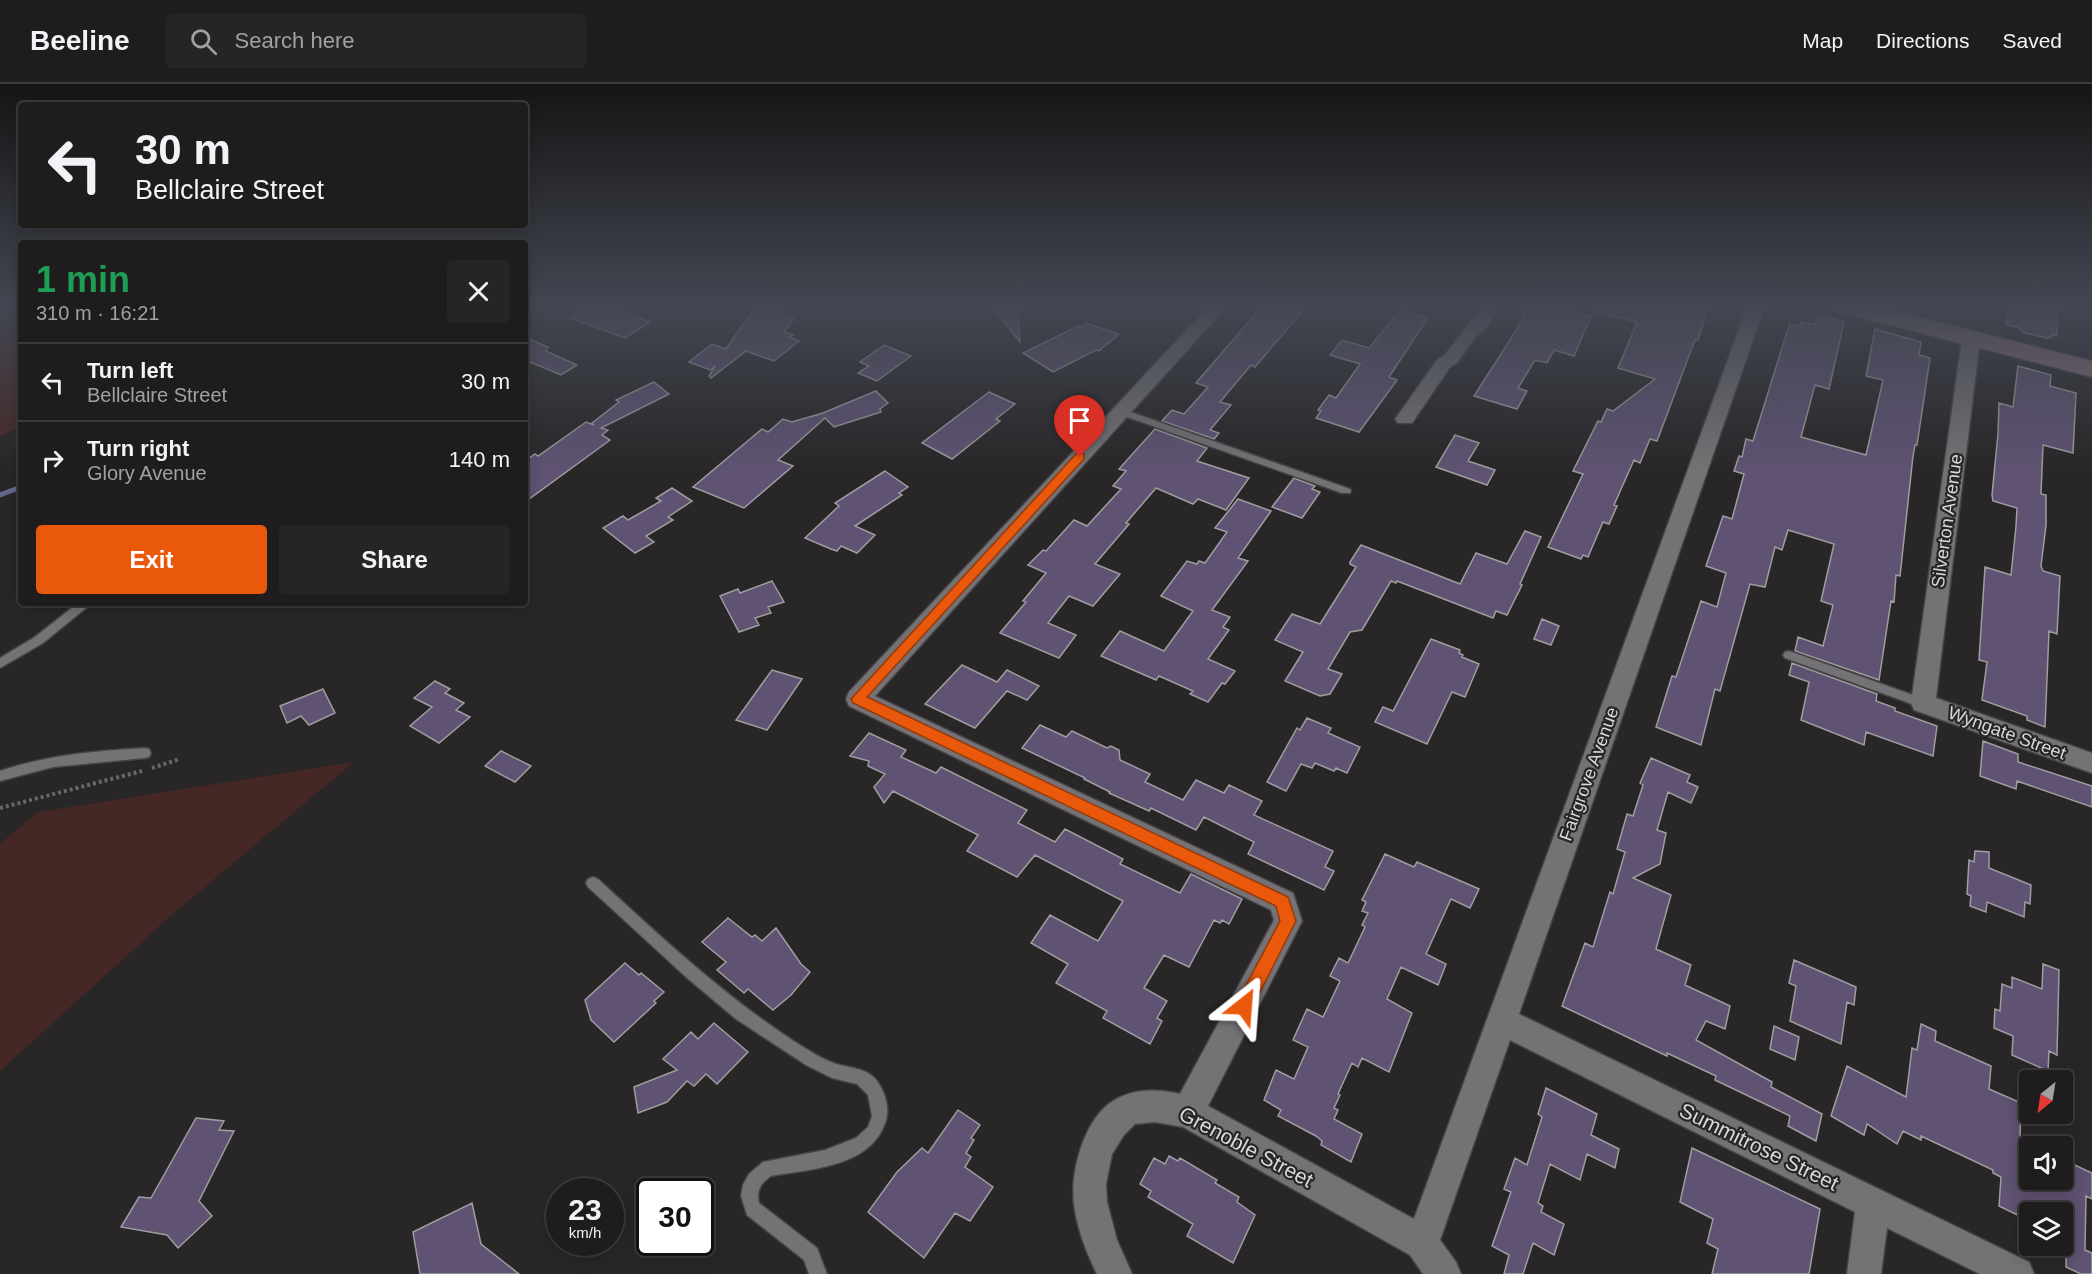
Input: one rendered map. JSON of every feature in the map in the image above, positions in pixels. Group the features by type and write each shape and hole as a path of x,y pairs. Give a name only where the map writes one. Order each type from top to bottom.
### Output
{"street":[{"path":"1169,361 858,699 1283,902 1288,921 1188,1112"},
{"path":"1405,419 1444,363 1448,361"},
{"name":"Fairgrove Avenue","path":"1422,1243 1738,361"},
{"name":"Silverton Avenue","path":"1923,703 1968,361"},
{"path":"2058,361 2092,369"},
{"name":"Wyngate Street","path":"1923,703 2092,763"},
{"name":"Summitrose Street","path":"1500,1020 2017,1274"},
{"name":"Grenoble Street","path":"1115,1274 1097,1238 1091,1208 1090,1181 1093,1158 1102,1136 1126,1110 1154,1106 1188,1112 1422,1243 1444,1274"},
{"path":"1864,1274 1873,1204"}],"lane":[{"path":"1122,411 1346,491"},
{"path":"0,664 39,640 82,606"},
{"path":"1789,655 1923,703"},
{"path":"0,776 26,766 60,759 145,753"},
{"path":"593,884 682,967 749,1019 810,1060 837,1072 850,1073 862,1078 871,1086 877,1097 879,1110 872,1135 863,1144 842,1154 769,1168 761,1172 751,1185 749,1194 753,1209 811,1254 818,1274"}],"path":[{"path":"0,808 180,759"}],"shaded area":[{"path":"0,361 18,361 18,427 0,436"},
{"path":"354,762 175,912 0,1071 0,844 38,812"}],"building":[{"path":"528,361 567,361 577,365 561,375"},
{"path":"734,361 711,378 709,376 715,366 710,370 689,362"},
{"path":"905,361 877,381 858,373 869,366 860,362"},
{"path":"1035,361 1075,361 1053,372"},
{"path":"1215,361 1261,361 1255,367 1251,365 1220,402 1231,405 1210,430 1219,433 1214,439 1162,421 1172,410 1184,414 1208,387 1196,383"},
{"path":"1348,361 1400,361 1389,377 1397,380 1359,432 1316,418 1321,411 1318,410 1329,395 1336,398 1360,364"},
{"path":"1497,361 1535,361 1518,388 1527,391 1517,409 1474,396"},
{"path":"1621,361 1687,361 1657,441 1650,439 1640,463 1634,460 1614,505 1617,506 1609,524 1603,522 1588,557 1583,555 1581,559 1548,547 1583,474 1573,471 1598,421 1601,422 1607,409 1613,411 1655,379 1618,368"},
{"path":"1778,361 1835,361 1829,389 1815,385 1801,437 1866,455 1883,380 1866,376 1869,361 1930,361 1917,445 1915,445 1913,456 1900,576 1896,575 1894,602 1891,601 1879,680 1795,651 1798,637 1823,646 1833,605 1821,601 1834,544 1788,530 1782,550 1775,547 1765,587 1750,584 1720,691 1715,689 1701,745 1656,727 1672,676 1676,677 1701,601 1717,607 1726,573 1706,566 1723,516 1732,519 1744,474 1734,471 1739,456 1742,457 1746,439 1753,441"},
{"path":"2018,366 2051,375 2050,386 2076,393 2073,453 2043,445 2041,494 2046,495 2046,525 2041,566 2043,571 2060,576 2057,634 2049,631 2045,727 2027,720 2027,716 1982,700 1987,662 1979,660 1985,567 2011,575 2017,508 1993,501 1992,495 1999,403 2013,407"},
{"path":"654,382 669,394 601,428 608,430 602,435 610,440 528,500 528,459 535,454 538,456 586,422 594,425 592,423 619,402 616,400"},
{"path":"876,391 888,403 880,409 881,412 834,427 825,418 778,460 793,466 744,508 693,487 762,429 768,432 783,419 792,422 823,413"},
{"path":"989,392 1015,404 996,419 1000,421 952,459 922,443"},
{"path":"1155,429 1207,448 1197,461 1249,478 1226,510 1198,499 1193,504 1156,488 1095,564 1120,574 1093,606 1069,596 1048,623 1076,635 1059,658 1000,633 1046,573 1028,565 1043,550 1046,551 1074,520 1087,526 1121,489 1113,486 1126,471 1119,469"},
{"path":"1455,435 1479,443 1468,461 1495,470 1487,485 1436,467"},
{"path":"885,471 908,487 899,493 902,495 855,526 875,535 857,553 841,546 837,551 805,538 839,506 835,503"},
{"path":"1294,478 1315,486 1312,489 1320,492 1302,518 1272,507"},
{"path":"672,488 692,501 668,517 673,520 646,536 654,542 635,553 603,528 623,516 628,520 661,501 656,498"},
{"path":"1238,499 1271,511 1238,558 1248,561 1212,610 1230,617 1223,627 1229,630 1208,659 1235,671 1225,684 1222,683 1208,702 1190,694 1193,691 1159,676 1156,680 1101,656 1120,631 1164,651 1193,611 1161,596 1187,561 1197,564 1199,561 1205,563 1227,532 1215,528"},
{"path":"1525,531 1541,537 1507,615 1496,611 1493,618 1397,581 1396,583 1391,581 1362,630 1350,632 1328,669 1342,674 1330,694 1320,696 1285,681 1303,652 1275,640 1292,614 1320,624 1356,567 1350,562 1361,545 1460,584 1476,553 1507,564"},
{"path":"772,581 784,602 768,607 771,613 755,618 759,625 739,632 720,596 738,589 740,593"},
{"path":"1542,619 1559,626 1551,645 1534,639"},
{"path":"1431,639 1460,650 1462,657 1479,664 1465,697 1452,692 1427,744 1375,722 1383,707 1393,711"},
{"path":"1792,663 1877,694 1876,701 1895,708 1895,711 1937,726 1933,756 1866,732 1864,745 1801,720 1809,682 1789,675"},
{"path":"962,665 997,682 1007,670 1039,686 1027,700 1007,691 975,728 925,704"},
{"path":"772,670 802,679 767,730 736,720"},
{"path":"435,681 450,689 445,693 464,703 456,710 470,717 439,743 410,726 432,707 414,698"},
{"path":"323,689 335,713 309,725 301,716 287,723 280,706"},
{"path":"1307,718 1331,728 1328,733 1360,747 1347,773 1336,768 1334,771 1315,763 1312,768 1301,764 1286,791 1267,782 1297,728 1300,730"},
{"path":"1040,725 1066,737 1072,731 1107,748 1111,746 1119,750 1120,760 1150,774 1145,782 1183,800 1196,780 1224,793 1229,785 1262,801 1254,815 1333,851 1325,867 1334,871 1324,890 1248,854 1254,842 1204,817 1196,830 1151,808 1149,811 1109,793 1085,778 1022,748"},
{"path":"869,733 906,750 901,757 936,773 941,767 1027,810 1018,823 1055,842 1065,829 1123,859 1120,864 1180,893 1191,874 1242,899 1229,924 1222,920 1220,923 1214,920 1189,967 1164,955 1144,988 1167,1001 1157,1018 1162,1021 1150,1044 1103,1018 1107,1011 1056,983 1068,964 1031,943 1050,915 1098,941 1123,901 1035,855 1017,877 967,851 978,835 893,791 884,803 874,787 885,774 868,766 869,761 850,756"},
{"path":"1983,741 2018,754 2018,762 2092,786 2092,807 2017,781 2016,789 1980,776"},
{"path":"501,751 531,766 515,782 485,766"},
{"path":"1651,758 1690,775 1687,782 1698,787 1691,803 1668,792 1657,830 1666,833 1660,864 1633,878 1671,895 1656,949 1691,965 1685,985 1730,1006 1725,1029 1706,1021 1696,1040 1772,1082 1771,1087 1822,1114 1816,1141 1788,1126 1790,1116 1715,1080 1716,1076 1667,1053 1667,1056 1562,1006 1585,943 1593,947 1610,892 1613,894 1625,852 1617,849 1627,814 1633,816 1643,785 1640,783"},
{"path":"1975,851 1989,852 1989,868 2031,885 2030,904 2025,902 2024,917 1987,902 1986,912 1970,906 1971,896 1967,894 1969,860 1974,862"},
{"path":"1385,854 1414,867 1417,862 1479,889 1470,908 1451,899 1426,954 1446,964 1438,985 1401,967 1387,999 1412,1013 1389,1072 1362,1058 1358,1067 1352,1063 1334,1108 1338,1110 1334,1119 1362,1134 1351,1162 1321,1145 1322,1141 1316,1136 1278,1116 1281,1110 1264,1100 1276,1070 1294,1079 1308,1047 1293,1040 1307,1009 1323,1017 1340,981 1330,976 1339,958 1348,963 1365,927 1362,925 1368,913 1362,911 1366,902 1362,900"},
{"path":"728,918 752,937 755,935 762,941 776,928 801,964 810,972 791,995 773,1010 748,989 744,993 717,970 726,962 702,942"},
{"path":"1794,960 1856,987 1854,1005 1847,1002 1841,1044 1790,1021 1796,986 1789,983"},
{"path":"625,963 664,992 654,1001 656,1003 614,1042 591,1020 585,1000"},
{"path":"2043,964 2059,970 2057,1055 2049,1051 2048,1070 2012,1055 2013,1036 1994,1028 1995,1009 2000,1011 2002,984 2012,988 2012,977 2042,989"},
{"path":"714,1023 748,1052 717,1084 706,1074 694,1086 687,1081 667,1102 638,1113 634,1087 677,1070 663,1059 691,1032 698,1039"},
{"path":"1921,1024 1936,1031 1935,1041 1991,1066 1989,1089 2019,1102 2019,1190 2073,1190 2073,1164 2092,1173 2092,1199 2086,1196 2085,1250 2092,1253 2092,1274 2081,1274 2066,1267 2066,1256 2073,1256 2073,1202 2019,1202 2019,1216 1999,1206 2001,1177 1993,1173 1993,1170 1921,1136 1921,1140 1903,1131 1897,1144 1867,1124 1864,1135 1831,1116 1847,1066 1906,1097 1912,1048 1917,1050"},
{"path":"1774,1026 1799,1037 1795,1060 1770,1049"},
{"path":"1546,1088 1597,1114 1591,1135 1619,1149 1615,1168 1587,1154 1580,1180 1550,1164 1538,1203 1543,1206 1541,1212 1564,1224 1554,1255 1533,1243 1523,1274 1504,1274 1509,1255 1492,1246 1511,1192 1504,1189 1515,1158 1527,1165 1542,1117 1538,1114"},
{"path":"958,1110 980,1125 971,1138 974,1140 966,1153 971,1157 965,1167 993,1187 970,1221 955,1213 924,1258 868,1212 897,1172 922,1148 928,1153"},
{"path":"196,1118 224,1121 219,1130 234,1131 199,1201 212,1216 178,1248 167,1235 121,1227 139,1197 151,1198"},
{"path":"1692,1148 1820,1209 1809,1274 1712,1274 1718,1249 1707,1243 1713,1219 1680,1202"},
{"path":"1169,1156 1178,1161 1180,1158 1217,1180 1215,1183 1239,1197 1237,1202 1255,1215 1233,1263 1187,1236 1193,1224 1148,1197 1151,1191 1140,1184 1154,1158 1165,1164"},
{"path":"472,1203 481,1244 519,1274 420,1274 413,1232"}],"waterway":[{"path":"0,495 18,488"}],"route":[{"path":"1080,457 858,699 1283,902 1288,921 1244,1006"}]}
